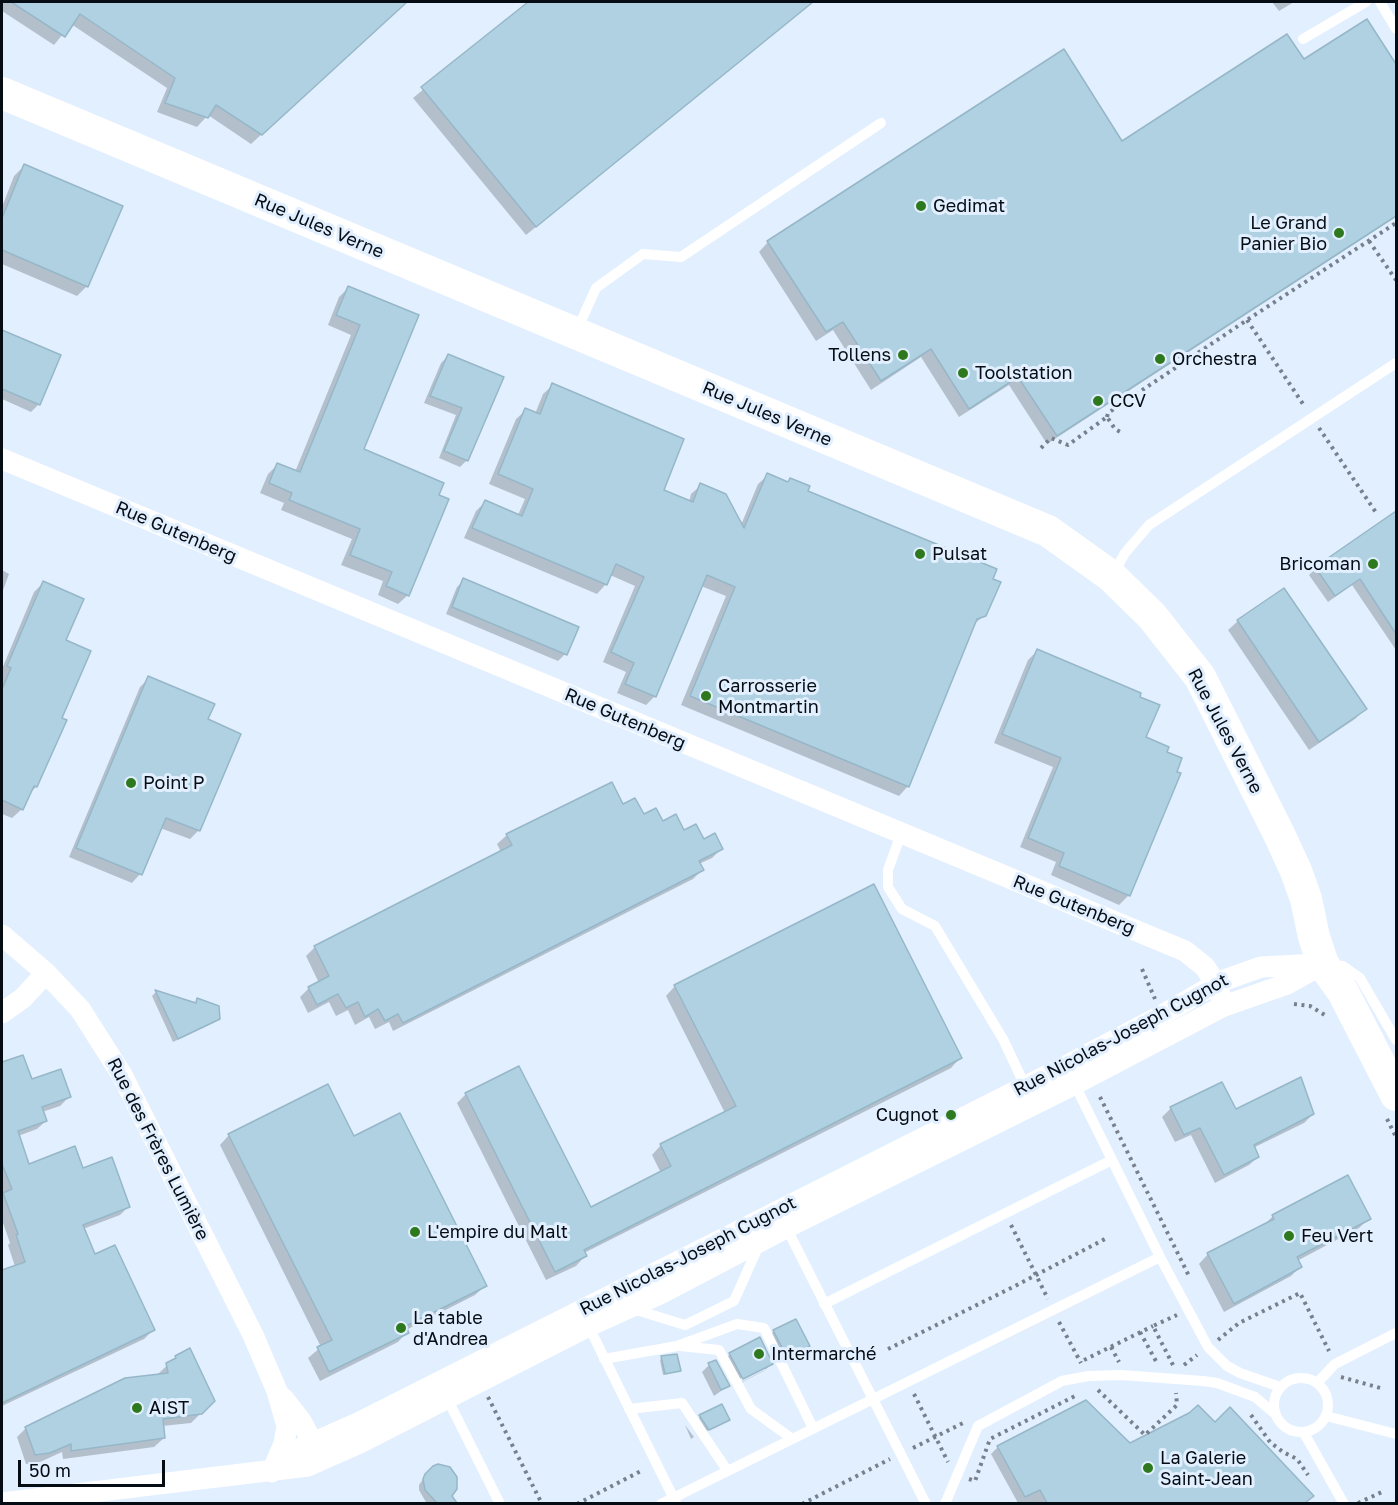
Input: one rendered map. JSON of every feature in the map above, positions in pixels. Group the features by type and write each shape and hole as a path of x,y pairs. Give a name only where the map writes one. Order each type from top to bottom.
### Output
{"main road":[{"name":"Rue Jules Verne","path":"2,93 1048,531 1111,576 1152,616 1200,677 1296,871 1323,964 1343,992 1390,1104"}],"street":[{"name":"Rue Gutenberg","path":"2,459 1185,951 1205,967 1216,984 1224,1006"},
{"name":"Rue des Frères Lumière","path":"2,935 46,973 80,1010 122,1075 253,1335 277,1391 287,1426 284,1444 272,1472"},
{"name":"Rue Nicolas-Joseph Cugnot","path":"1069,1075 1162,1015 1216,984 1261,967 1323,964"},
{"name":"Rue Nicolas-Joseph Cugnot","path":"272,1472 301,1448 362,1421 443,1390 1069,1075 1224,1006 1287,984 1323,964"},
{"path":"2,1013 23,998 46,973"},
{"name":"Rue Nicolas-Joseph Cugnot","path":"2,1503 308,1466 360,1443 443,1390 481,1382 585,1319 630,1308 762,1240 782,1219"},
{"name":"Rue des Frères Lumière","path":"277,1391 301,1421 313,1443"}],"lane":[{"path":"1303,39 1366,2"},
{"path":"1380,2 1396,29"},
{"path":"576,333 596,288 643,254 681,257 882,123"},
{"path":"1111,576 1125,553 1149,525 1396,363"},
{"path":"901,834 888,870 888,886 902,909 934,926 1003,1039 1029,1095"},
{"path":"1323,964 1343,966 1360,978 1396,1040"},
{"path":"1069,1075 1208,1347 1227,1366 1280,1387"},
{"path":"825,1304 1112,1160"},
{"path":"782,1219 926,1503"},
{"path":"630,1308 685,1325 734,1301 762,1240"},
{"path":"661,1503 674,1501 727,1470 1160,1257"},
{"path":"585,1319 674,1501"},
{"path":"604,1359 677,1346 737,1324 764,1328 813,1428"},
{"path":"1317,1383 1335,1364 1396,1334"},
{"path":"677,1346 720,1350 751,1408 791,1438"},
{"path":"945,1503 978,1426 1062,1382 1088,1376 1121,1375 1217,1383 1255,1398 1275,1413"},
{"path":"1296,1378 1317,1383 1324,1390 1327,1398 1326,1416 1317,1427 1304,1433 1286,1428 1279,1422 1273,1404 1280,1387 1296,1378"},
{"path":"443,1390 500,1503"},
{"path":"629,1409 682,1403 727,1470"},
{"path":"1326,1416 1396,1434"},
{"path":"1304,1433 1344,1503"}],"path":[{"path":"1041,448 1051,438 1068,445 1107,417 1108,413 1396,223"},
{"path":"1369,241 1396,280"},
{"path":"1247,320 1262,341"},
{"path":"1107,417 1115,429 1122,433"},
{"path":"1142,969 1162,1015"},
{"path":"1291,1003 1310,1006 1328,1017 1334,1024"},
{"path":"1097,1090 1192,1281"},
{"path":"1390,1104 1396,1137"},
{"path":"888,1349 1105,1239"},
{"path":"1189,1309 1153,1326 1176,1371 1239,1323 1300,1293"},
{"path":"1215,1329 1220,1338"},
{"path":"1088,1376 1094,1386 1145,1435 1176,1406 1176,1391 1187,1393"},
{"path":"908,1381 953,1472 975,1481 990,1439 1094,1386 1103,1387"},
{"path":"481,1382 542,1503"},
{"path":"1246,1410 1270,1442 1297,1459 1311,1480"},
{"path":"577,1503 656,1463"},
{"path":"1357,1503 1384,1491"}],"building":[{"path":"11,2 407,2 262,135 216,105 208,118 165,103 175,78 80,14 65,37"},
{"path":"528,2 813,2 536,227 421,87"},
{"path":"1367,19 1396,64 1396,216 1057,436 1018,377 969,409 931,349 881,381 843,322 826,332 767,241 1064,49 1122,141 1287,34 1304,59"},
{"path":"24,164 123,206 88,287 2,250 2,218"},
{"path":"348,286 419,315 364,449 444,483 439,495 449,499 409,596 386,586 392,572 350,555 360,529 289,500 292,493 269,483 277,463 300,472 360,325 336,315"},
{"path":"2,330 61,355 40,405 2,389"},
{"path":"448,354 504,377 468,461 444,451 462,408 430,396"},
{"path":"552,383 684,439 664,490 693,502 700,483 726,494 744,528 767,473 788,482 790,478 810,486 808,491 997,569 993,579 1001,582 986,616 977,619 909,787 690,696 735,587 707,575 656,697 625,684 634,663 611,652 644,577 616,564 607,585 472,528 485,500 522,516 533,489 498,474 525,408 540,414"},
{"name":"Bricoman","path":"1396,511 1396,634 1360,579 1335,596 1315,567"},
{"path":"463,578 579,627 567,655 452,607"},
{"path":"43,581 84,599 66,640 91,651 62,718 67,720 37,787 34,786 23,810 2,800 2,689 11,668 7,666"},
{"path":"1284,588 1367,709 1319,742 1237,620"},
{"path":"1037,649 1141,693 1140,697 1160,705 1146,737 1169,747 1167,752 1182,758 1177,772 1181,773 1130,896 1059,866 1064,853 1028,838 1061,758 1002,734"},
{"path":"148,676 215,704 208,719 241,734 200,831 166,818 142,875 76,848"},
{"path":"612,782 623,804 635,798 644,814 656,808 663,821 676,814 684,830 696,824 704,839 715,833 723,849 699,861 704,870 403,1023 398,1014 385,1021 378,1009 365,1017 358,1002 346,1008 338,994 317,1005 308,987 329,976 314,946 512,845 506,834"},
{"path":"874,884 962,1058 584,1250 587,1256 555,1272 465,1093 519,1066 591,1207 671,1166 660,1144 736,1106 674,985"},
{"path":"155,990 196,1003 197,998 219,1006 220,1019 178,1039"},
{"path":"23,1055 32,1079 61,1069 71,1097 42,1107 47,1121 18,1131 29,1164 75,1146 83,1168 112,1157 130,1207 83,1225 95,1254 115,1245 155,1330 2,1403 2,1270 25,1262 16,1235 18,1234 3,1193 12,1189 2,1164 2,1062"},
{"path":"1301,1077 1314,1114 1254,1145 1259,1157 1224,1175 1200,1128 1184,1135 1170,1107 1222,1082 1236,1109"},
{"path":"328,1084 354,1136 400,1113 487,1286 406,1326 409,1333 329,1372 317,1347 332,1340 228,1134"},
{"name":"Feu Vert","path":"1348,1175 1371,1219 1297,1257 1302,1267 1234,1304 1207,1253 1274,1219 1272,1215"},
{"path":"796,1319 810,1346 787,1357 773,1330"},
{"path":"760,1337 773,1364 743,1379 729,1353"},
{"name":"AIST","path":"190,1348 215,1401 202,1414 163,1419 165,1438 71,1451 71,1444 50,1453 35,1455 25,1427 125,1378 168,1373 166,1363"},
{"path":"677,1354 681,1371 665,1374 661,1356"},
{"path":"716,1360 730,1386 721,1390 708,1363"},
{"name":"La Galerie Saint-Jean","path":"1086,1400 1130,1443 1189,1413 1198,1405 1215,1422 1230,1407 1314,1496 1305,1503 1047,1503 1040,1490 1025,1497 997,1446"},
{"path":"722,1404 730,1420 709,1430 699,1415"},
{"path":"438,1464 450,1467 457,1477 457,1489 452,1496 457,1503 437,1503 425,1490 423,1479 425,1474"}],"place":[{"name":"Gedimat","path":"921,206"},
{"name":"Le Grand Panier Bio","path":"1339,233"},
{"name":"Tollens","path":"903,355"},
{"name":"Orchestra","path":"1160,359"},
{"name":"Toolstation","path":"963,373"},
{"name":"CCV","path":"1098,401"},
{"name":"Pulsat","path":"920,554"},
{"name":"Bricoman","path":"1373,564"},
{"name":"Carrosserie Montmartin","path":"706,696"},
{"name":"Point P","path":"131,783"},
{"name":"Cugnot","path":"951,1115"},
{"name":"L'empire du Malt","path":"415,1232"},
{"name":"Feu Vert","path":"1289,1236"},
{"name":"La table d'Andrea","path":"401,1328"},
{"name":"Intermarché","path":"759,1354"},
{"name":"AIST","path":"137,1408"},
{"name":"La Galerie Saint-Jean","path":"1148,1468"}]}
